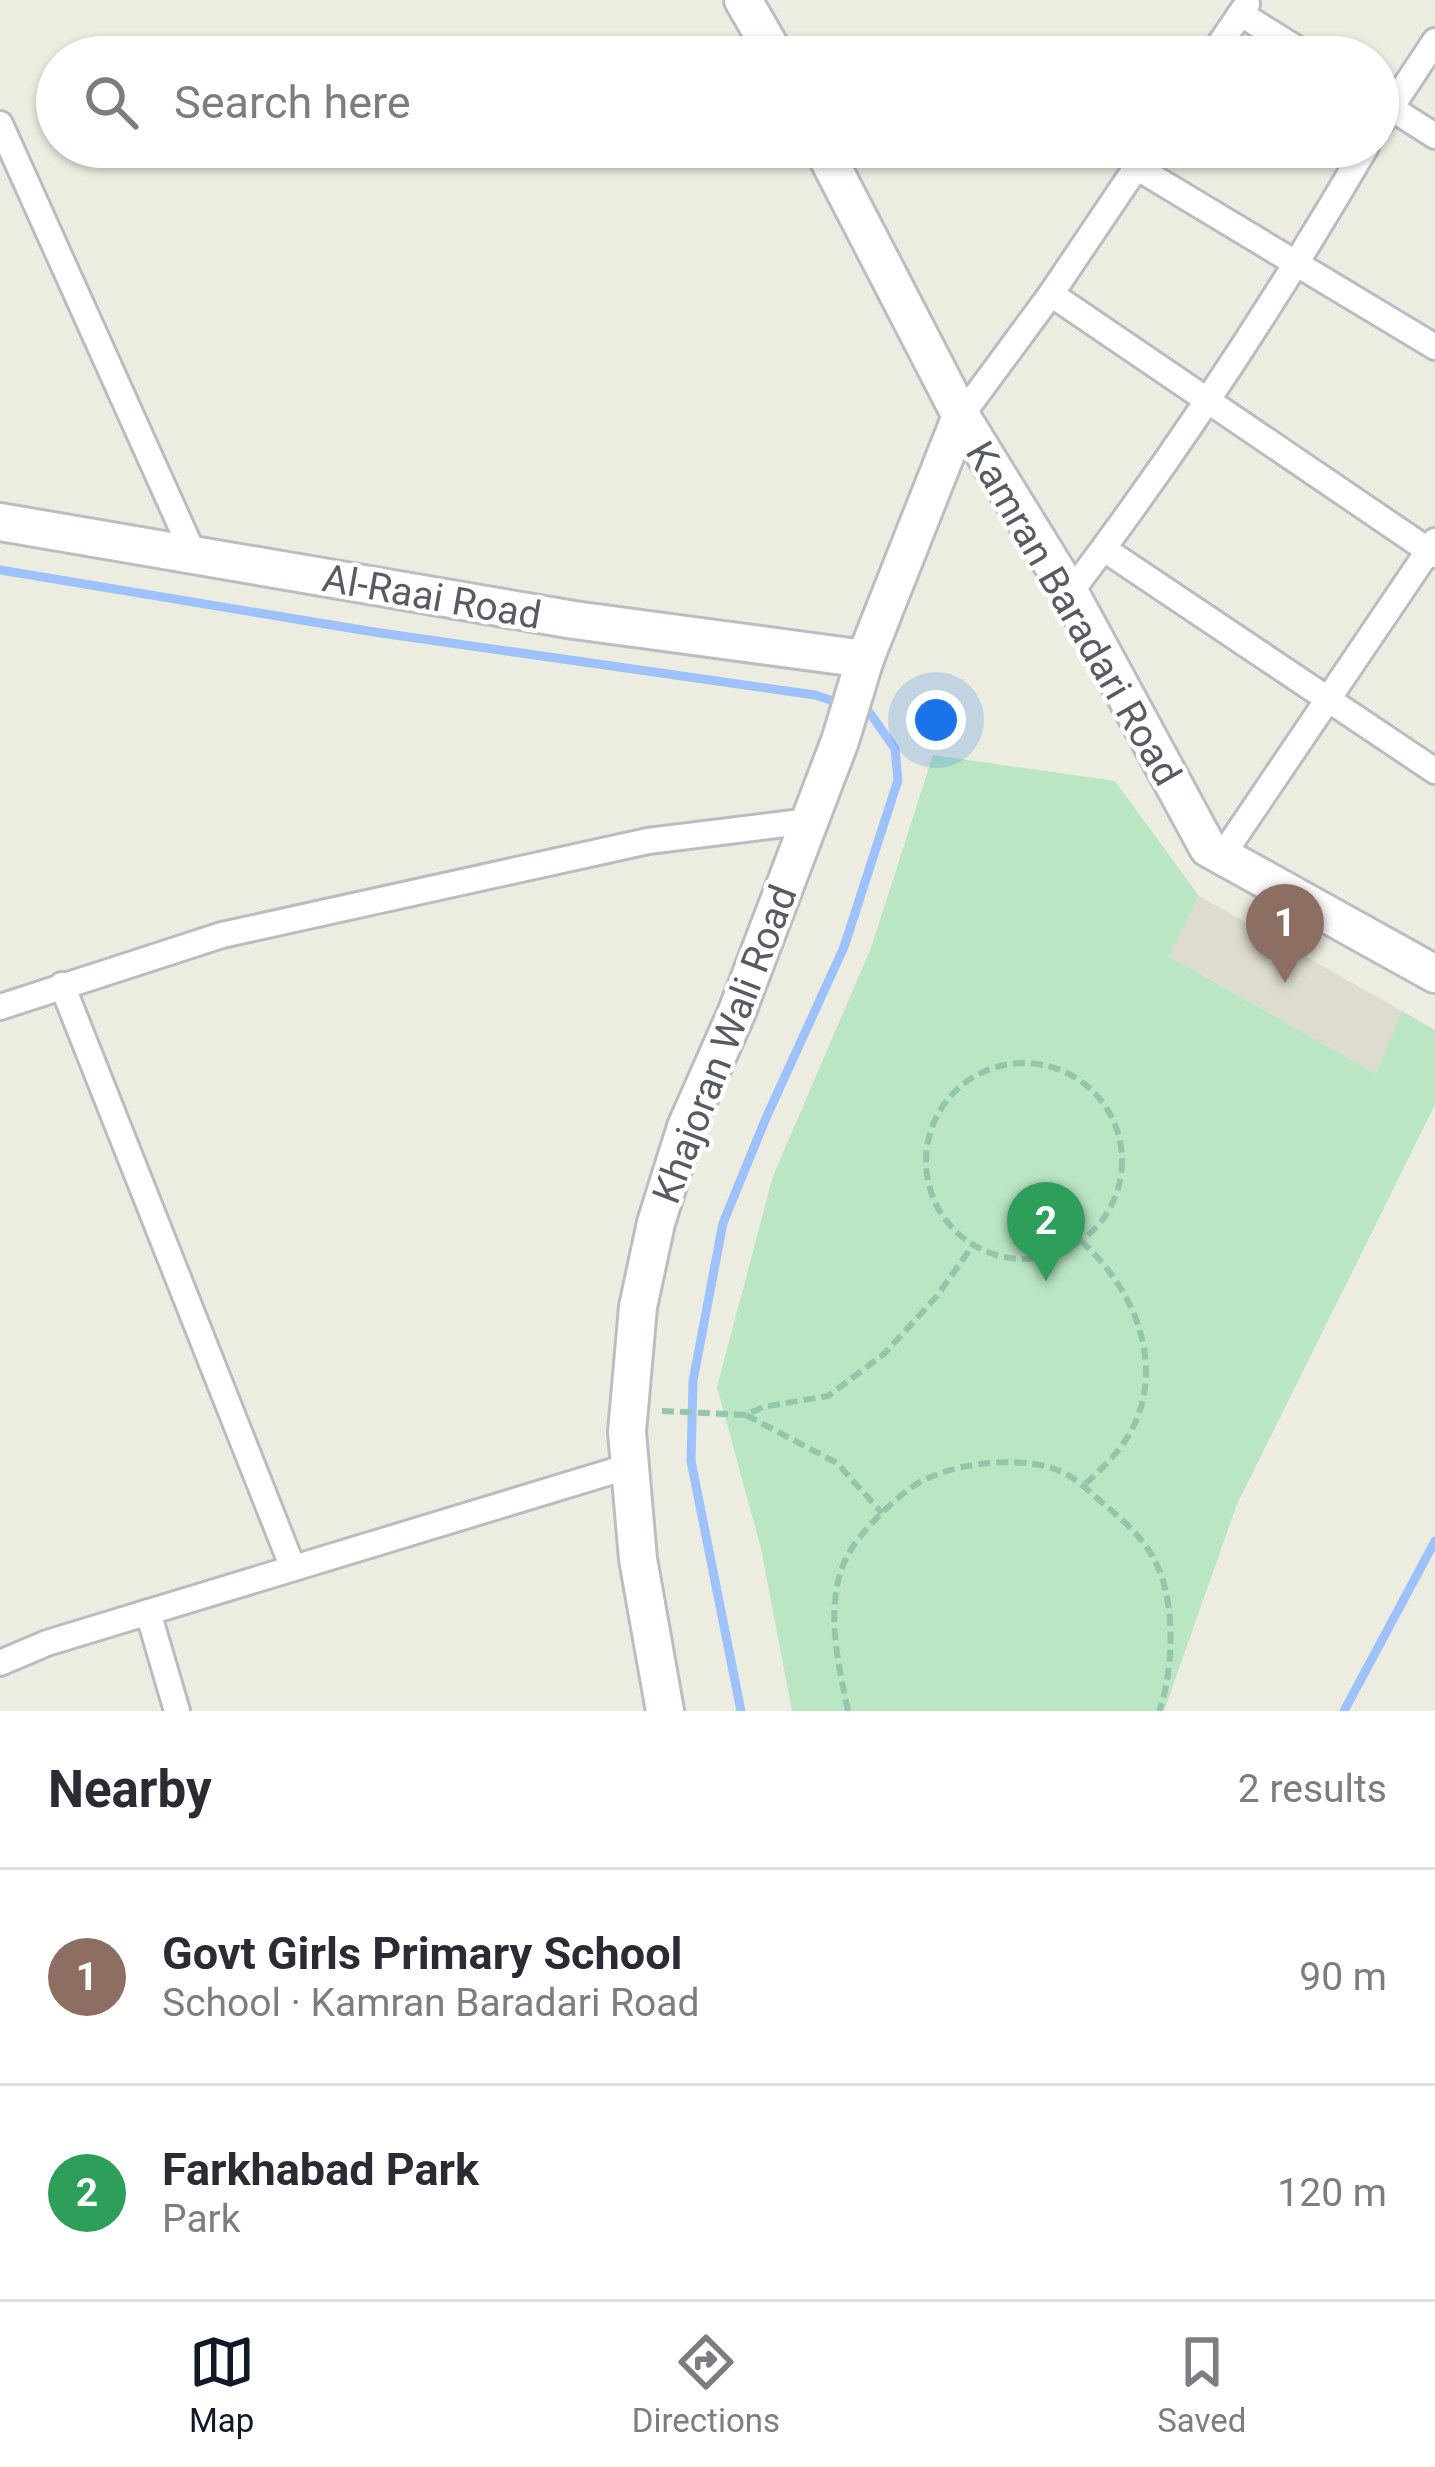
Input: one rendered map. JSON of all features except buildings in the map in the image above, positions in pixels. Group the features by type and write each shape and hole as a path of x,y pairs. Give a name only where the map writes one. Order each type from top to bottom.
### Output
{"street":[{"path":"743,0 764,36"},
{"path":"1226,36 1246,7 1283,36"},
{"path":"1399,89 1435,41"},
{"path":"1399,119 1435,136"},
{"path":"0,124 194,555"},
{"name":"Kamran Baradari Road","path":"833,168 961,416 1070,593 1208,848 1435,974"},
{"path":"961,416 1136,168"},
{"path":"1159,168 1435,346"},
{"path":"1070,593 1208,400 1299,262 1354,168"},
{"path":"1051,294 1433,549 1222,856"},
{"name":"Khajoran Wali Road","path":"665,1711 638,1559 627,1432 638,1307 656,1223 686,1127 736,1014 840,741 860,673 961,416"},
{"name":"Al-Raai Road","path":"0,522 860,673"},
{"path":"1103,549 1435,771"},
{"path":"0,1006 222,935 648,841 809,821"},
{"path":"62,985 293,1568"},
{"path":"0,1664 47,1643 630,1466"},
{"path":"148,1612 177,1711"}],"path":[{"path":"1026,1063 1066,1071 1101,1100 1120,1140 1120,1186 1111,1207 1098,1226 1061,1252 1016,1259 973,1245 946,1221 926,1170 929,1134 946,1101 990,1069 1026,1063"},
{"path":"1081,1241 1099,1257 1129,1301 1148,1364 1146,1386 1129,1435 1082,1487"},
{"path":"746,1415 763,1407 817,1400 840,1388 884,1354 937,1295 973,1245"},
{"path":"682,1413 746,1415 837,1463 882,1513"},
{"path":"848,1711 834,1632 840,1574 862,1534 931,1476 975,1465 1025,1462 1068,1475 1133,1529 1161,1573 1170,1669 1159,1711"}],"shaded area":[{"path":"1199,896 1402,1011 1377,1075 1168,955"}],"green space":[{"path":"933,755 1115,781 1199,896 1169,956 1376,1074 1402,1011 1435,1030 1435,1105 1237,1504 1164,1711 792,1711 761,1549 717,1387 773,1176 871,948"}],"waterway":[{"path":"0,570 374,632 815,695 840,703"},
{"path":"741,1711 691,1461 693,1381 723,1223 844,947 898,780 895,749 870,713 856,709"},
{"path":"1344,1711 1435,1541"}],"place":[{"name":"Govt Girls Primary School","path":"1285,983"},
{"name":"Farkhabad Park","path":"1046,1281"}]}
